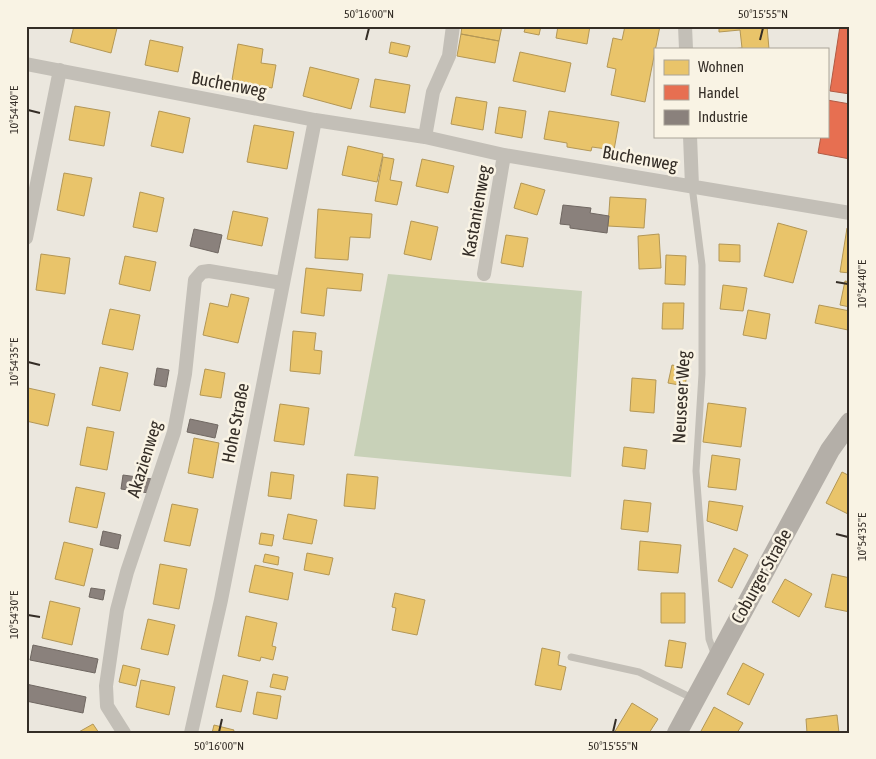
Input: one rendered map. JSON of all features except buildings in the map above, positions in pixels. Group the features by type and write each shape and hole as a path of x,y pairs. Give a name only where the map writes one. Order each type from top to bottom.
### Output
{"main road":[{"name":"Coburger Straße","path":"677,733 830,450 850,422"}],"street":[{"path":"424,137 432,92 448,56 453,26"},
{"path":"685,26 686,48"},
{"name":"Buchenweg","path":"26,64 315,120 424,137 504,155 850,213"},
{"path":"26,238 60,70"},
{"name":"Hohe Straße","path":"191,733 221,600 315,120"},
{"name":"Neuseser Weg","path":"690,138 692,186"},
{"name":"Kastanienweg","path":"484,274 504,155"},
{"name":"Akazienweg","path":"124,733 107,706 106,686 117,610 127,572 174,432 185,374 195,280 202,272 209,271 282,284"}],"lane":[{"name":"Neuseser Weg","path":"692,186 702,265 702,374 696,471 709,639 716,659"},
{"path":"571,657 639,672 694,700"}],"green space":[{"path":"388,274 582,291 571,477 354,456"}]}
